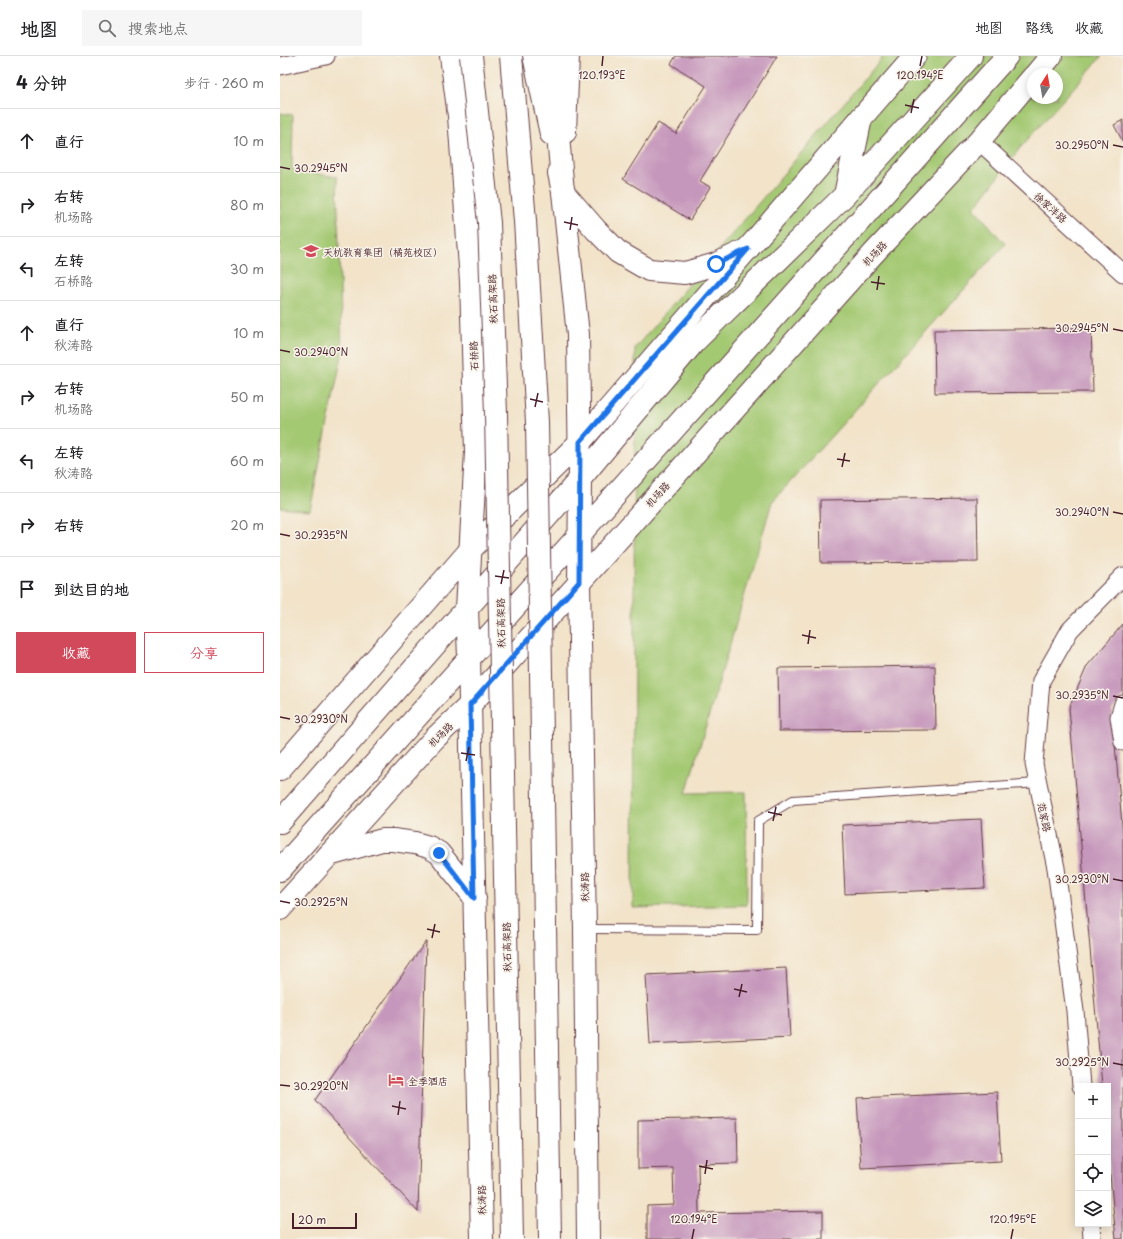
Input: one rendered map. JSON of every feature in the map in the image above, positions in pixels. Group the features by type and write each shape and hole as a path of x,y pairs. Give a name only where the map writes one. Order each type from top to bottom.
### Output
{"main road":[{"name":"石桥路","path":"451,56 459,116 471,281 476,452 467,609 469,657"},
{"name":"秋石高架路","path":"471,56 489,223 496,414 512,1239"},
{"path":"511,56 525,221 537,422 550,1239"},
{"path":"534,56 563,192 596,230 618,252 649,270 685,273 716,264 748,249"},
{"path":"551,56 578,335 580,442 579,536"},
{"path":"563,192 568,56"},
{"path":"280,769 471,549 580,442 748,249 778,212 915,56"},
{"path":"280,822 580,479 694,342 845,196 971,56"},
{"path":"280,870 1007,56"},
{"path":"1041,68 1051,56"},
{"name":"机场路","path":"280,909 434,739 470,705 867,260 979,141 1027,84"},
{"path":"845,196 861,118"},
{"name":"秋涛路","path":"579,536 588,1239"},
{"name":"秋涛路","path":"469,657 482,1239"},
{"path":"329,855 382,840 416,843 429,847 439,853 474,898"}],"street":[{"path":"280,66 326,56"},
{"name":"徐家洋路","path":"979,141 1123,273"},
{"name":"范家路","path":"1081,1083 1075,1011 1056,868 1034,764 1041,681 1070,630 1123,576"},
{"path":"1123,704 1119,716 1123,742"},
{"path":"1091,1227 1092,1239"}],"lane":[{"path":"585,930 758,930 758,821 793,800 1038,783"}],"green space":[{"path":"884,56 1102,56 1063,100 1063,68 1027,68 1027,104 1059,104 1020,148 974,208 1005,244 772,502 686,793 746,792 747,905 633,908 635,348"},
{"name":"天杭教育集团（橘苑校区）","path":"280,113 293,115 292,170 337,177 342,355 310,510 280,507"}],"building":[{"path":"676,56 777,56 700,181 710,187 690,220 623,179 658,123 676,134 706,86 671,64"},
{"path":"1123,120 1123,142 1114,125"},
{"path":"1091,328 1093,392 935,393 934,330"},
{"path":"977,498 978,562 821,563 820,500"},
{"path":"1123,624 1123,697 1112,710 1123,836 1123,1239 1116,1239 1111,1185 1111,1083 1102,1083 1069,708 1087,666"},
{"path":"935,666 936,730 779,731 778,668"},
{"path":"981,819 985,888 845,894 842,825"},
{"path":"426,941 418,1212 315,1100"},
{"path":"786,968 790,1037 650,1044 646,975"},
{"path":"997,1092 1001,1161 861,1168 857,1098"},
{"path":"737,1118 738,1163 698,1164 699,1213 823,1211 823,1239 647,1239 647,1206 674,1205 673,1168 638,1169 638,1120"}],"place":[{"name":"天杭教育集团（橘苑校区）","path":"311,251"},
{"name":"全季酒店","path":"396,1080"}],"route":[{"path":"439,853 474,898 470,705 579,582 580,442 748,249 716,264"}]}
